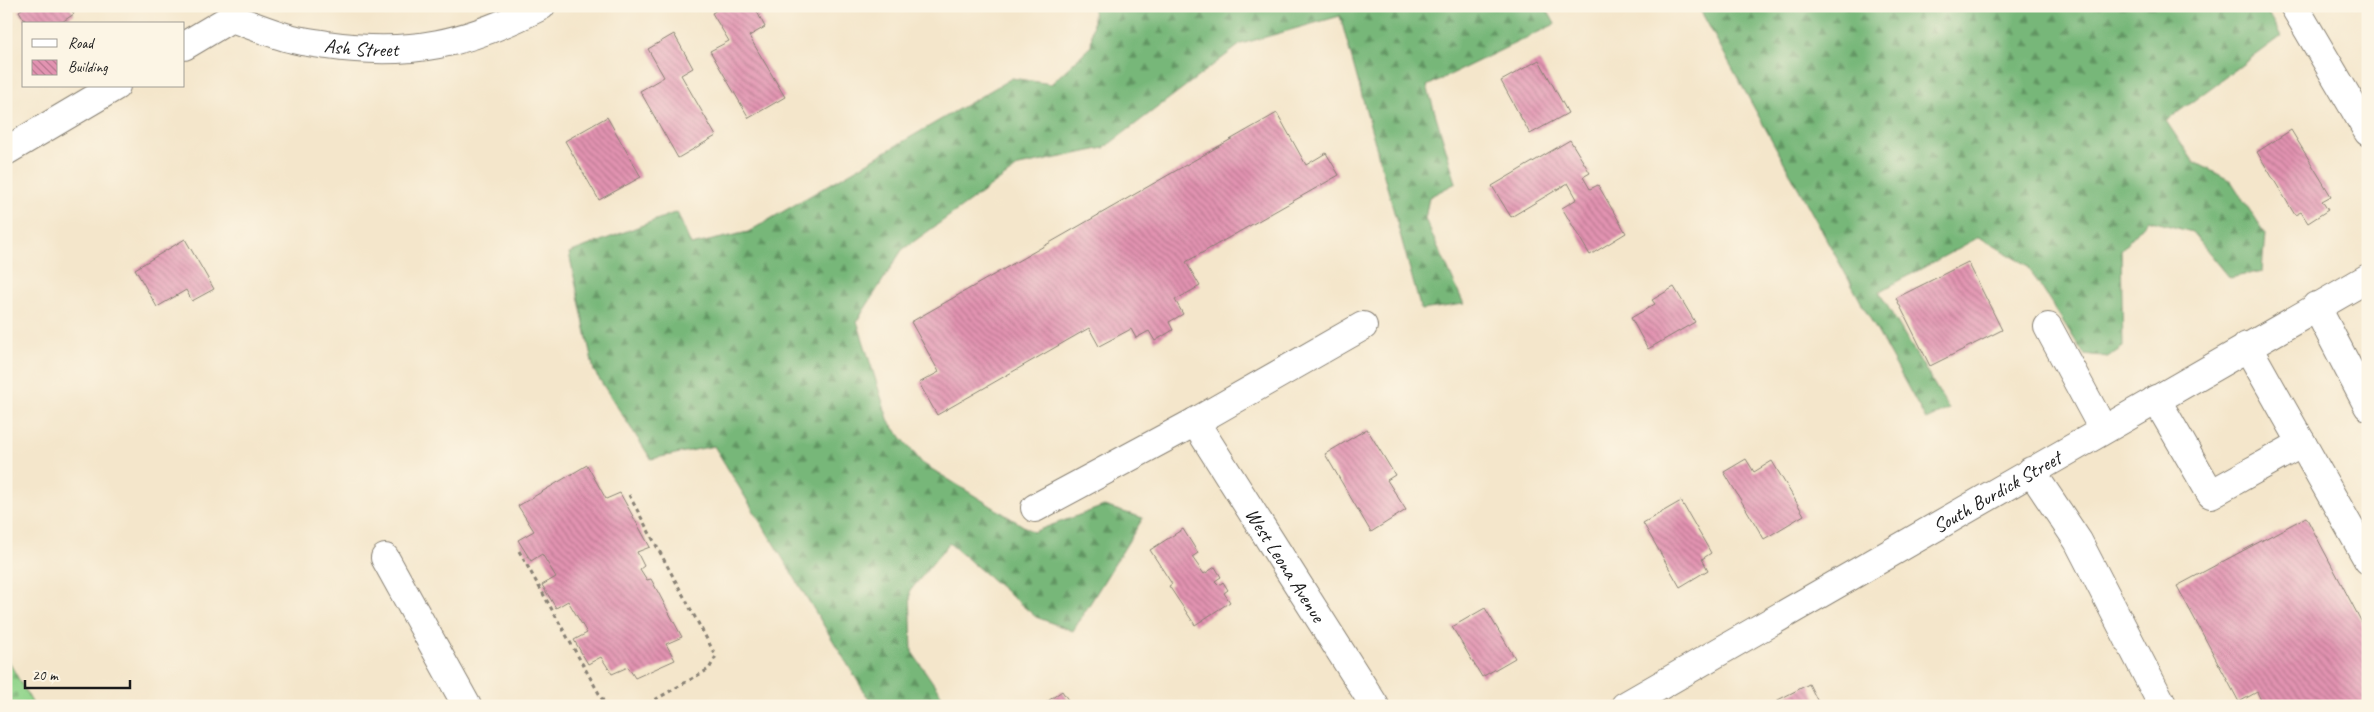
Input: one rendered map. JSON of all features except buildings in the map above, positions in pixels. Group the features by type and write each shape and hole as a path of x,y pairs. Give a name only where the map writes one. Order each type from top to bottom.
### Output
{"street":[{"name":"Ash Street","path":"185,45 220,12 293,40 358,50 410,50 458,41 496,27 541,6"},
{"path":"2294,6 2360,105 2368,132"},
{"path":"6,151 113,88"},
{"name":"South Burdick Street","path":"1625,706 2316,306 2368,278"},
{"path":"2316,306 2368,406"},
{"path":"1035,508 1196,422 1363,326"},
{"path":"2048,327 2103,429"},
{"path":"2247,346 2368,560"},
{"path":"2156,399 2211,494 2302,443"},
{"name":"West Leona Avenue","path":"1196,422 1375,706"},
{"path":"2031,472 2078,541 2163,706"},
{"path":"385,558 467,706"}],"path":[{"path":"629,495 716,656 709,669 644,706"},
{"path":"519,551 606,706"}],"green space":[{"path":"1094,6 1545,6 1555,24 1427,86 1456,183 1429,197 1425,219 1464,304 1421,310 1340,16 1241,44 1104,148 1019,166 902,250 857,321 889,422 922,463 1033,532 1104,506 1143,518 1073,631 1036,617 949,543 910,591 912,652 949,706 873,706 714,446 651,459 594,371 569,253 677,212 691,245 748,232 1012,78 1051,84 1091,46"},
{"path":"1698,6 2264,6 2281,36 2166,121 2193,161 2231,181 2265,234 2262,271 2230,278 2192,232 2148,220 2121,250 2123,347 2108,357 2084,354 2027,265 1979,237 1879,292 1949,409 1926,420"},
{"path":"6,657 34,706 6,706"}]}
